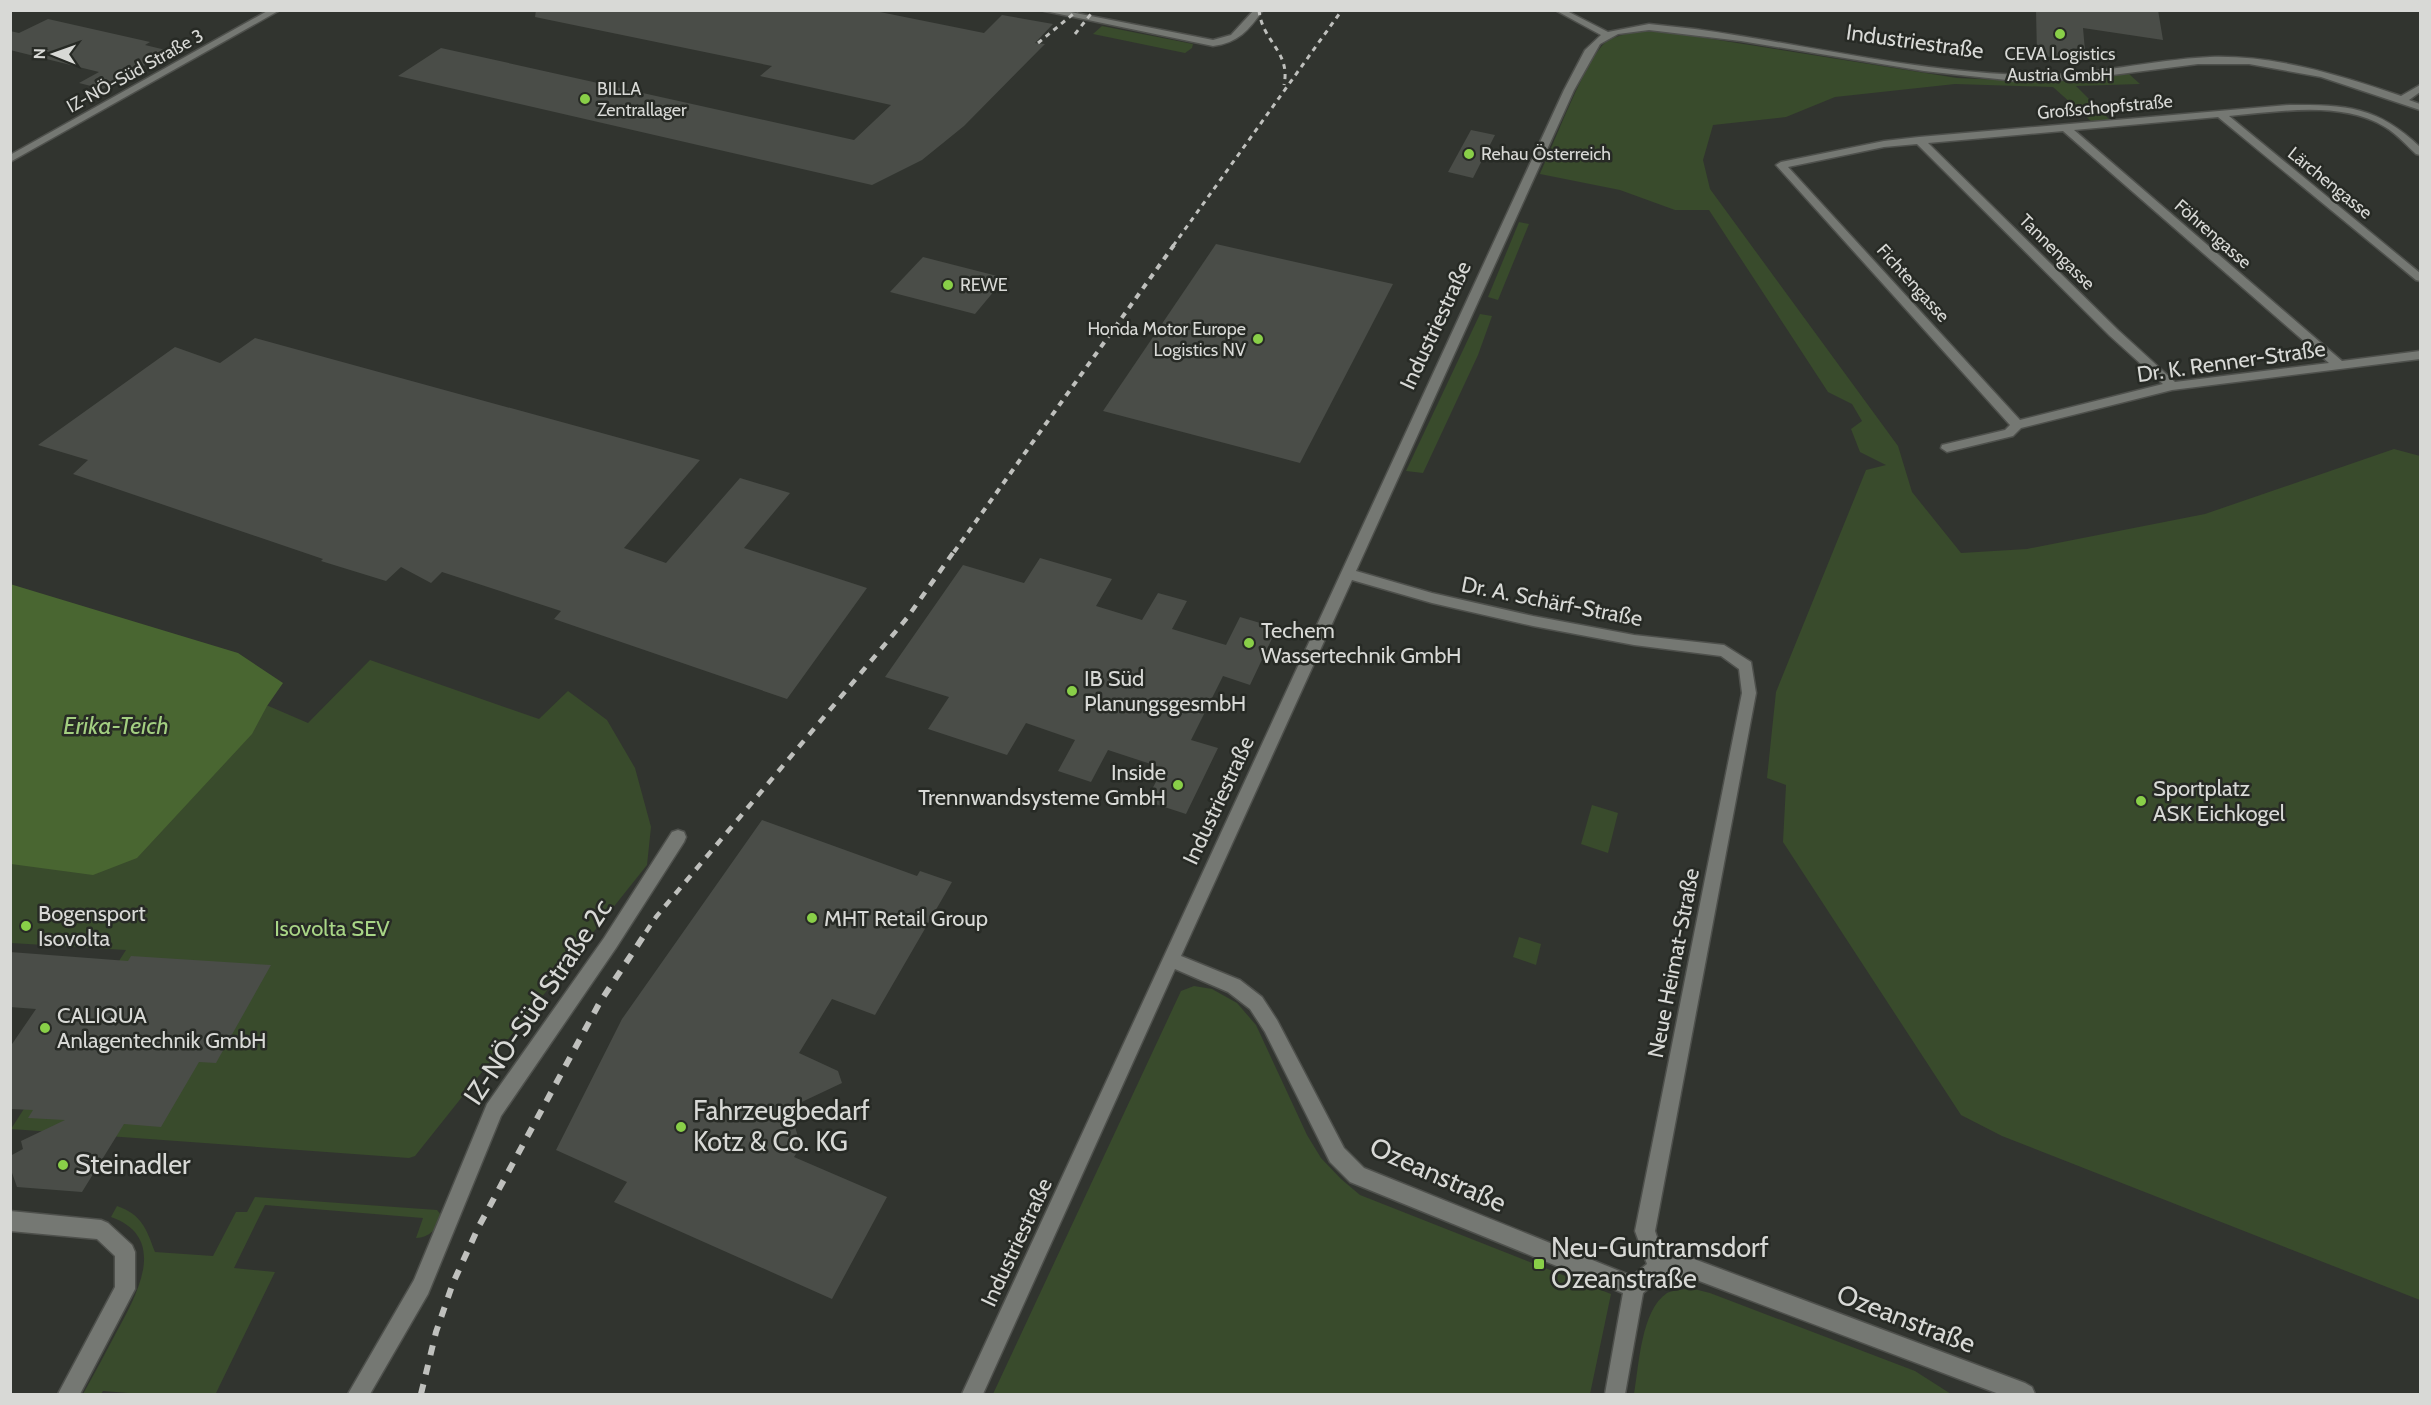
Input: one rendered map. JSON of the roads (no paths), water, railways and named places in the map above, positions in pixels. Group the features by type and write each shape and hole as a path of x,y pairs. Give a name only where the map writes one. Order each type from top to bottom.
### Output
{"street":[{"name":"IZ-NÖ-Süd Straße 3","path":"10,159 276,10"},
{"path":"1044,10 1207,42 1224,43 1240,35 1259,10"},
{"path":"1100,21 1110,10"},
{"path":"1559,11 1606,34"},
{"name":"Industriestraße","path":"972,1395 1569,90 1593,43 1606,34 1624,29 1649,27 1676,29 1934,70 2019,78 2103,74 2183,62 2223,60 2268,63 2338,78 2421,107"},
{"path":"2402,100 2421,88"},
{"name":"Großschopfstraße","path":"1781,165 1884,144 1920,140 2219,113 2314,108 2371,116 2390,125 2421,152"},
{"name":"Lärchengasse","path":"2219,113 2421,278"},
{"name":"Föhrengasse","path":"2064,128 2340,366"},
{"name":"Tannengasse","path":"1920,140 2114,333 2172,387"},
{"name":"Fichtengasse","path":"1781,165 2017,425"},
{"name":"Dr. K. Renner-Straße","path":"1947,448 2009,433 2017,425 2172,387 2421,355"},
{"name":"Dr. A. Schärf-Straße","path":"1348,574 1432,598 1542,623 1634,640 1724,651 1746,666"},
{"name":"Neue Heimat-Straße","path":"1658,1268 1645,1232 1749,693 1746,666"},
{"name":"IZ-NÖ-Süd Straße 2c","path":"358,1395 421,1287 494,1110 610,943 678,837"},
{"name":"Ozeanstraße","path":"1172,960 1234,986 1256,1003 1271,1026 1337,1155 1358,1175 1634,1287"},
{"path":"10,1221 101,1230 125,1252 125,1289 69,1395"},
{"path":"1615,1395 1634,1287 1658,1268"},
{"name":"Ozeanstraße","path":"1658,1268 1694,1269 2025,1395"}],"water":[{"name":"Erika-Teich","path":"10,584 238,653 283,683 252,734 137,858 93,875 11,864"}],"railway":[{"path":"1038,43 1078,10"},
{"path":"1075,34 1094,10"},
{"path":"1259,10 1265,30 1283,63 1284,85"},
{"path":"1173,246 1342,10"},
{"path":"954,552 1174,245"},
{"path":"646,932 656,917 907,618 955,550"},
{"path":"421,1394 436,1332 453,1283 479,1226 600,1002 647,931"}],"place":[{"name":"CEVA Logistics Austria GmbH","path":"2060,34"},
{"name":"BILLA Zentrallager","path":"585,99"},
{"name":"Rehau Österreich","path":"1469,154"},
{"name":"REWE","path":"948,285"},
{"name":"Honda Motor Europe Logistics NV","path":"1258,339"},
{"name":"Techem Wassertechnik GmbH","path":"1249,643"},
{"name":"IB Süd PlanungsgesmbH","path":"1072,691"},
{"name":"Inside Trennwandsysteme GmbH","path":"1178,785"},
{"name":"Sportplatz ASK Eichkogel","path":"2141,801"},
{"name":"MHT Retail Group","path":"812,918"},
{"name":"Bogensport Isovolta","path":"26,926"},
{"name":"CALIQUA Anlagentechnik GmbH","path":"45,1028"},
{"name":"Fahrzeugbedarf Kotz & Co. KG","path":"681,1127"},
{"name":"Steinadler","path":"63,1165"},
{"name":"Neu-Guntramsdorf Ozeanstraße","path":"1539,1264"}],"park label":[{"name":"Isovolta SEV","path":"332,928"}]}
